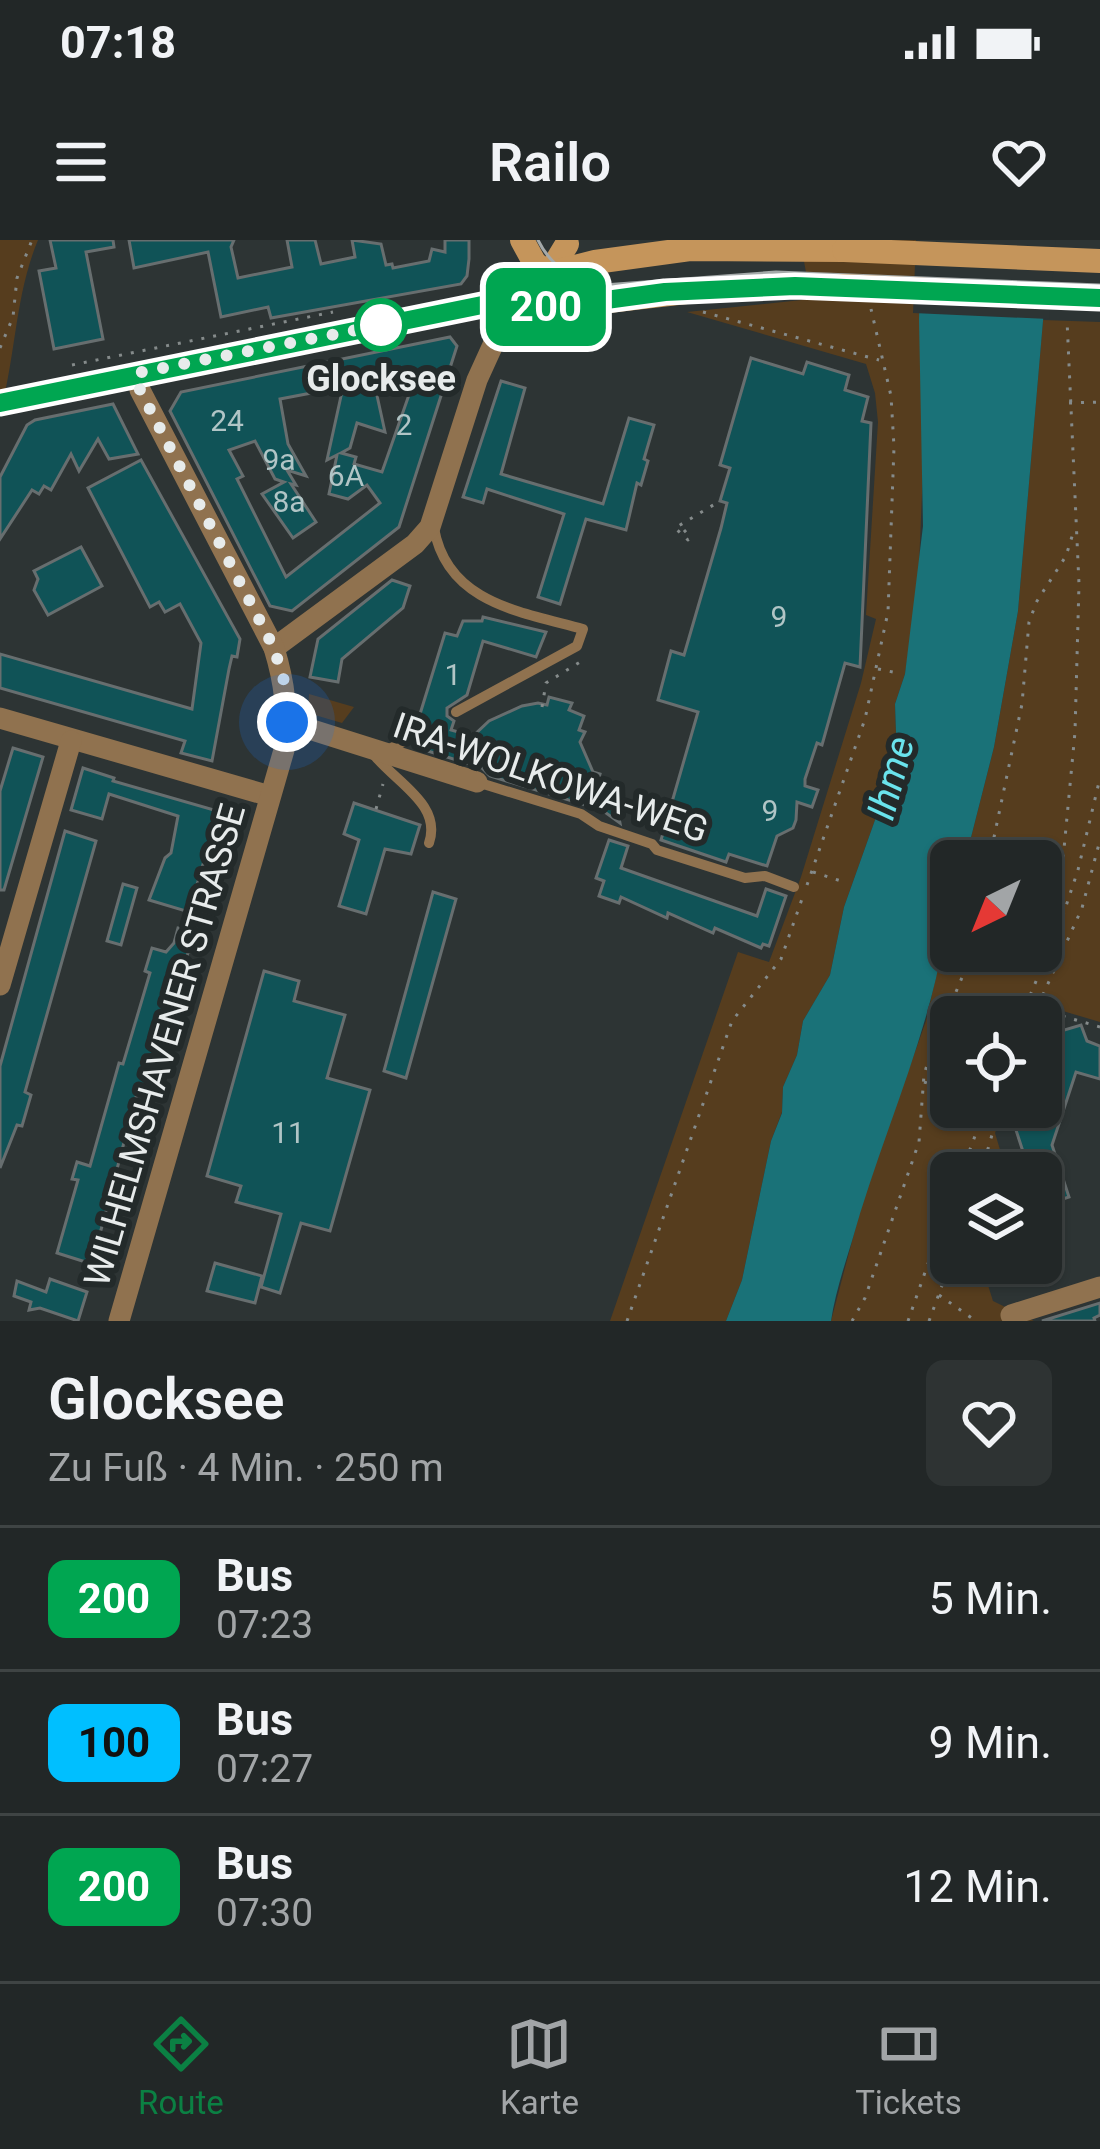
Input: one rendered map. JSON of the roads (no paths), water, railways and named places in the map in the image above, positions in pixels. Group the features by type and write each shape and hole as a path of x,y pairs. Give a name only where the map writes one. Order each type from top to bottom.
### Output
{"street":[{"path":"519,240 547,277 582,304"},
{"path":"274,648 415,544 434,518 506,300 519,240"},
{"path":"547,277 566,242 595,262"},
{"path":"0,404 506,300 547,277 595,262 690,249 1100,261"},
{"path":"506,300 547,308 730,287 842,286 1100,298"},
{"name":"WILHELMSHAVENER STRASSE","path":"119,1321 284,750 287,722 287,691 274,648 140,390 137,373"},
{"path":"0,718 270,796"},
{"name":"IRA-WOLKOWA-WEG","path":"287,722 380,758 477,782"},
{"path":"0,985 71,741"},
{"path":"1011,1315 1070,1302 1100,1286"}],"lane":[{"path":"434,518 440,550 470,590 490,603 583,629 577,646 457,712"},
{"path":"414,736 380,758 431,814 430,844"},
{"name":"IRA-WOLKOWA-WEG","path":"477,782 581,814 657,850 745,878 765,876 794,886"}],"water":[{"name":"Ihme","path":"922,240 1050,240 1018,611 994,747 970,840 930,840 930,972 937,972 831,1321 726,1321 742,1280 771,1141 782,1113 783,1087 797,1055 803,1021 830,975 844,907 880,806 896,733 895,704 905,674 923,526"}],"tram line":[{"path":"538,240 565,271 604,285 776,272 1100,285"}],"place":[{"name":"Glocksee","path":"381,325"}]}
